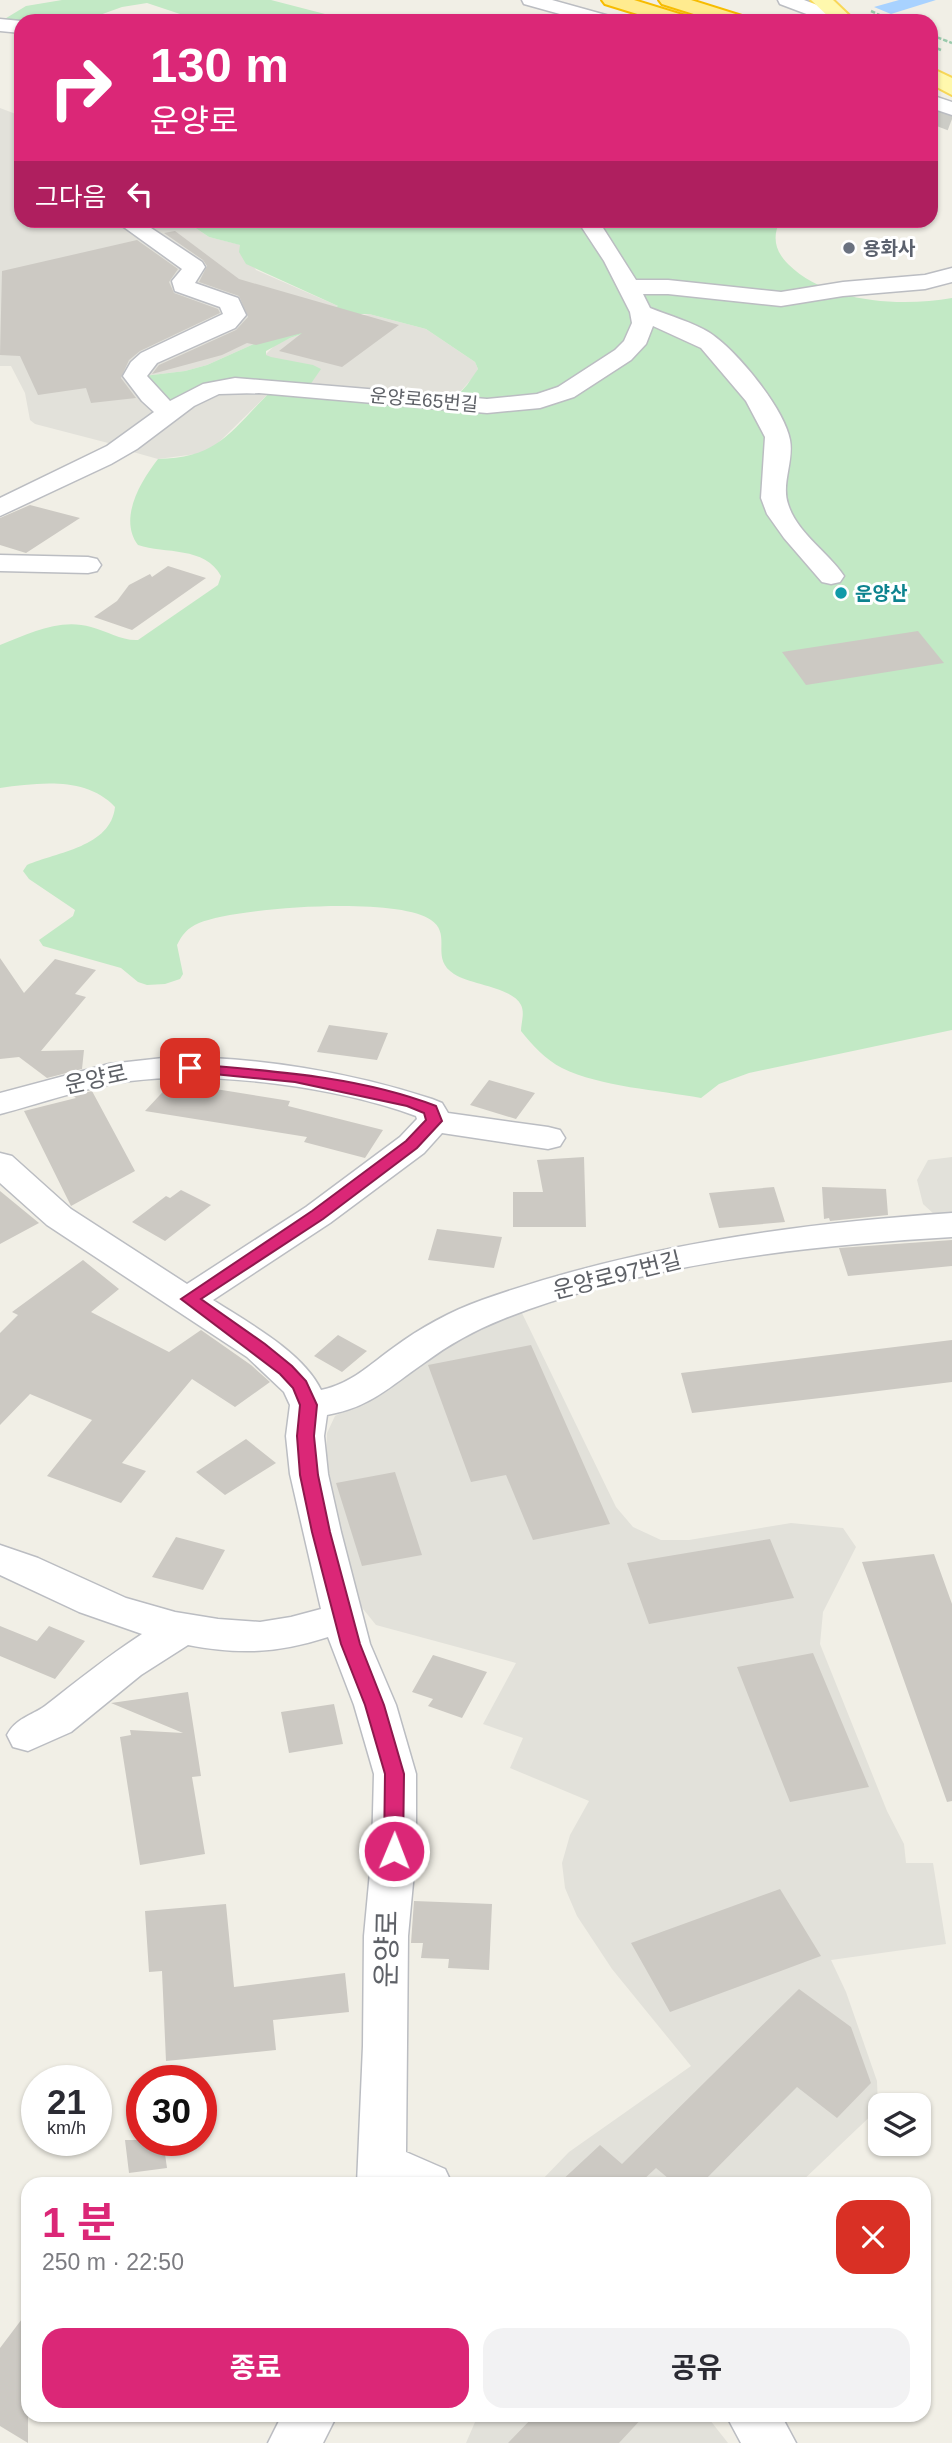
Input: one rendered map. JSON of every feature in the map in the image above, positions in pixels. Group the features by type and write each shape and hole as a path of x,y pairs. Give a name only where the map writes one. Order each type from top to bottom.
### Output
{"highway":[{"path":"612,0 659,14"},
{"path":"669,0 715,14"}],"main road":[{"path":"821,0 836,14"}],"street":[{"path":"531,0 581,14"},
{"path":"787,0 824,14"},
{"path":"136,228 194,267 192,273 183,281 183,286 230,303 235,309 235,315 227,323 149,358 139,367 135,376 150,396 169,412"},
{"path":"593,228 602,239 641,312 701,338 715,348 769,415 777,435 780,456 774,501 779,514 831,576"},
{"path":"628,287 668,287 781,299 843,289 925,282 952,275"},
{"name":"운양로65번길","path":"0,508 126,446 169,412 211,388 231,385 487,406 540,401 585,382 623,355 641,332 641,312"},
{"path":"0,563 88,565"},
{"name":"운양로","path":"0,1104 107,1075 147,1069 190,1068 295,1077 411,1102 430,1110 434,1121 480,1130 548,1138"},
{"path":"189,1299 317,1215 412,1145 434,1121"},
{"path":"0,1164 70,1224 189,1299 260,1348 300,1385 309,1405"},
{"name":"운양로97번길","path":"309,1405 349,1396 376,1383 403,1359 457,1324 580,1281 724,1250 813,1236 952,1226"},
{"name":"운양로","path":"309,1405 305,1436 309,1475 343,1617 375,1705 395,1774 394,1851 386,1936 382,2174"},
{"path":"0,1560 17,1565 94,1601 140,1617 184,1627 262,1637 343,1617"},
{"path":"28,1735 56,1720 127,1664 184,1627"},
{"path":"294,2443 308,2422"},
{"path":"757,2422 771,2443"}],"shaded area":[{"path":"0,108 14,113 14,228 196,228 209,237 241,245 256,270 338,306 207,365 185,371 144,376 172,405 112,444 35,424 30,420 25,393 11,366 0,366"},
{"path":"369,314 426,329 475,362 478,369 475,375 452,401 304,387 265,355 275,345 290,338 350,317"},
{"path":"271,391 215,446 204,453 158,459 133,452 133,448 185,409 213,393"},
{"path":"952,1157 952,1214 935,1215 923,1204 917,1180 928,1160"},
{"path":"520,1309 616,1507 633,1527 661,1540 689,1540 791,1523 843,1528 856,1547 823,1612 820,1644 887,1811 904,1844 906,1863 933,1863 946,1944 831,1960 846,1992 877,2081 877,2093 868,2093 868,2118 806,2177 545,2177 569,2152 691,2066 612,1969 577,1916 565,1888 562,1863 570,1835 589,1801 510,1768 523,1738 483,1724 516,1663 376,1625 355,1599 326,1472 327,1433 335,1416 373,1397 432,1351"},
{"path":"475,2422 712,2422 728,2443 466,2443"}],"green space":[{"path":"62,0 271,0 325,14 180,14 147,3 122,7 102,14 14,14 14,20 3,20 26,6"},
{"path":"196,228 778,228 776,244 780,254 804,277 823,287 865,299 888,301 952,298 952,1030 749,1073 719,1084 701,1098 594,1080 556,1065 521,1031 523,1011 516,999 500,990 454,974 443,961 437,926 431,920 413,913 386,908 317,906 219,917 195,925 183,935 177,945 183,974 180,979 165,984 147,985 138,982 121,968 43,946 39,940 73,916 75,910 29,879 23,871 27,865 93,840 104,831 115,807 90,790 76,786 30,784 0,788 0,645 44,628 67,624 91,627 138,640 218,585 221,576 214,566 195,555 138,545 130,523 134,500 158,459 196,454 210,448 234,430 271,391 445,409 478,369 475,362 426,329 360,314 290,338 266,351 266,355 271,357 321,369 310,385 254,383 172,405 144,376 185,371 207,365 338,306 246,264 239,252 240,245 209,237"}],"water":[{"path":"899,0 936,0 891,14 874,7"}],"building":[{"path":"175,231 239,279 399,325 342,367 279,351 302,333 256,345 247,343 222,355 152,374 159,365 236,330 248,317 239,296 199,282 207,266 203,260 164,233"},
{"path":"137,240 178,269 169,282 174,293 218,309 220,313 140,351 129,360 121,378 136,398 91,403 86,388 38,395 20,356 0,355 2,271"},
{"path":"30,505 80,518 26,553 0,545 0,518"},
{"path":"168,566 206,578 132,630 94,617 117,601 129,585 150,574 152,577"},
{"path":"918,631 944,663 806,685 782,652"},
{"path":"0,958 24,993 55,959 96,970 75,994 86,997 41,1051 84,1050 82,1069 47,1078 19,1057 0,1059"},
{"path":"329,1025 388,1033 377,1060 317,1052"},
{"path":"489,1080 535,1093 516,1119 470,1105"},
{"path":"172,1082 290,1101 288,1106 383,1130 365,1158 304,1142 307,1137 145,1111"},
{"path":"92,1091 135,1171 71,1206 24,1111 76,1098 73,1096"},
{"path":"584,1157 586,1227 513,1227 513,1192 543,1192 537,1160"},
{"path":"774,1187 785,1222 719,1228 709,1193"},
{"path":"822,1187 886,1189 888,1215 830,1221 829,1218 824,1219"},
{"path":"181,1190 211,1205 165,1241 132,1222 166,1196 170,1198"},
{"path":"0,1191 39,1223 0,1244"},
{"path":"437,1229 502,1237 494,1268 428,1260"},
{"path":"952,1240 952,1266 848,1276 839,1248"},
{"path":"83,1260 119,1289 91,1312 169,1352 201,1330 251,1365 270,1382 235,1407 192,1379 122,1463 146,1471 121,1503 47,1476 92,1420 30,1394 0,1425 0,1333 18,1315 12,1312"},
{"path":"338,1335 367,1351 342,1372 314,1356"},
{"path":"952,1340 952,1382 829,1397 692,1413 681,1373"},
{"path":"531,1345 610,1524 533,1540 506,1475 471,1482 428,1365"},
{"path":"246,1439 276,1463 225,1495 196,1472"},
{"path":"395,1472 422,1555 362,1566 336,1483"},
{"path":"176,1537 225,1550 203,1590 152,1577"},
{"path":"770,1539 794,1598 649,1624 627,1563"},
{"path":"934,1554 952,1604 952,1801 947,1802 862,1562"},
{"path":"0,1626 37,1641 49,1626 85,1641 55,1679 0,1656"},
{"path":"813,1653 869,1787 790,1802 737,1667"},
{"path":"433,1655 487,1672 462,1718 428,1706 433,1699 412,1692"},
{"path":"188,1692 201,1776 192,1777 205,1854 140,1865 120,1737 131,1735 130,1730 183,1733 111,1703"},
{"path":"334,1704 343,1744 289,1753 281,1712"},
{"path":"780,1889 821,1956 670,2012 631,1943"},
{"path":"414,1901 492,1904 489,1970 448,1968 449,1959 421,1958 423,1943 411,1943"},
{"path":"226,1904 234,1987 345,1973 349,2012 273,2020 276,2050 166,2061 162,1971 149,1972 145,1911"},
{"path":"799,1989 851,2027 871,2083 837,2118 797,2087 708,2177 667,2177 656,2168 646,2177 566,2177 600,2145 622,2164"},
{"path":"127,2156 165,2156 167,2168 129,2173"},
{"path":"21,2320 21,2422 28,2422 28,2443 0,2426 0,2348"},
{"path":"528,2422 638,2422 619,2443 508,2443"}],"tunnel":[{"path":"938,114 952,119"}],"place":[{"name":"용화사","path":"849,248"},
{"name":"운양산","path":"841,593"}],"route":[{"path":"190,1068 295,1077 411,1102 430,1110 434,1121 412,1145 317,1215 189,1299 260,1348 286,1370 300,1385 309,1405 305,1436 309,1475 321,1532 351,1644 375,1705 395,1774 394,1851"}]}
